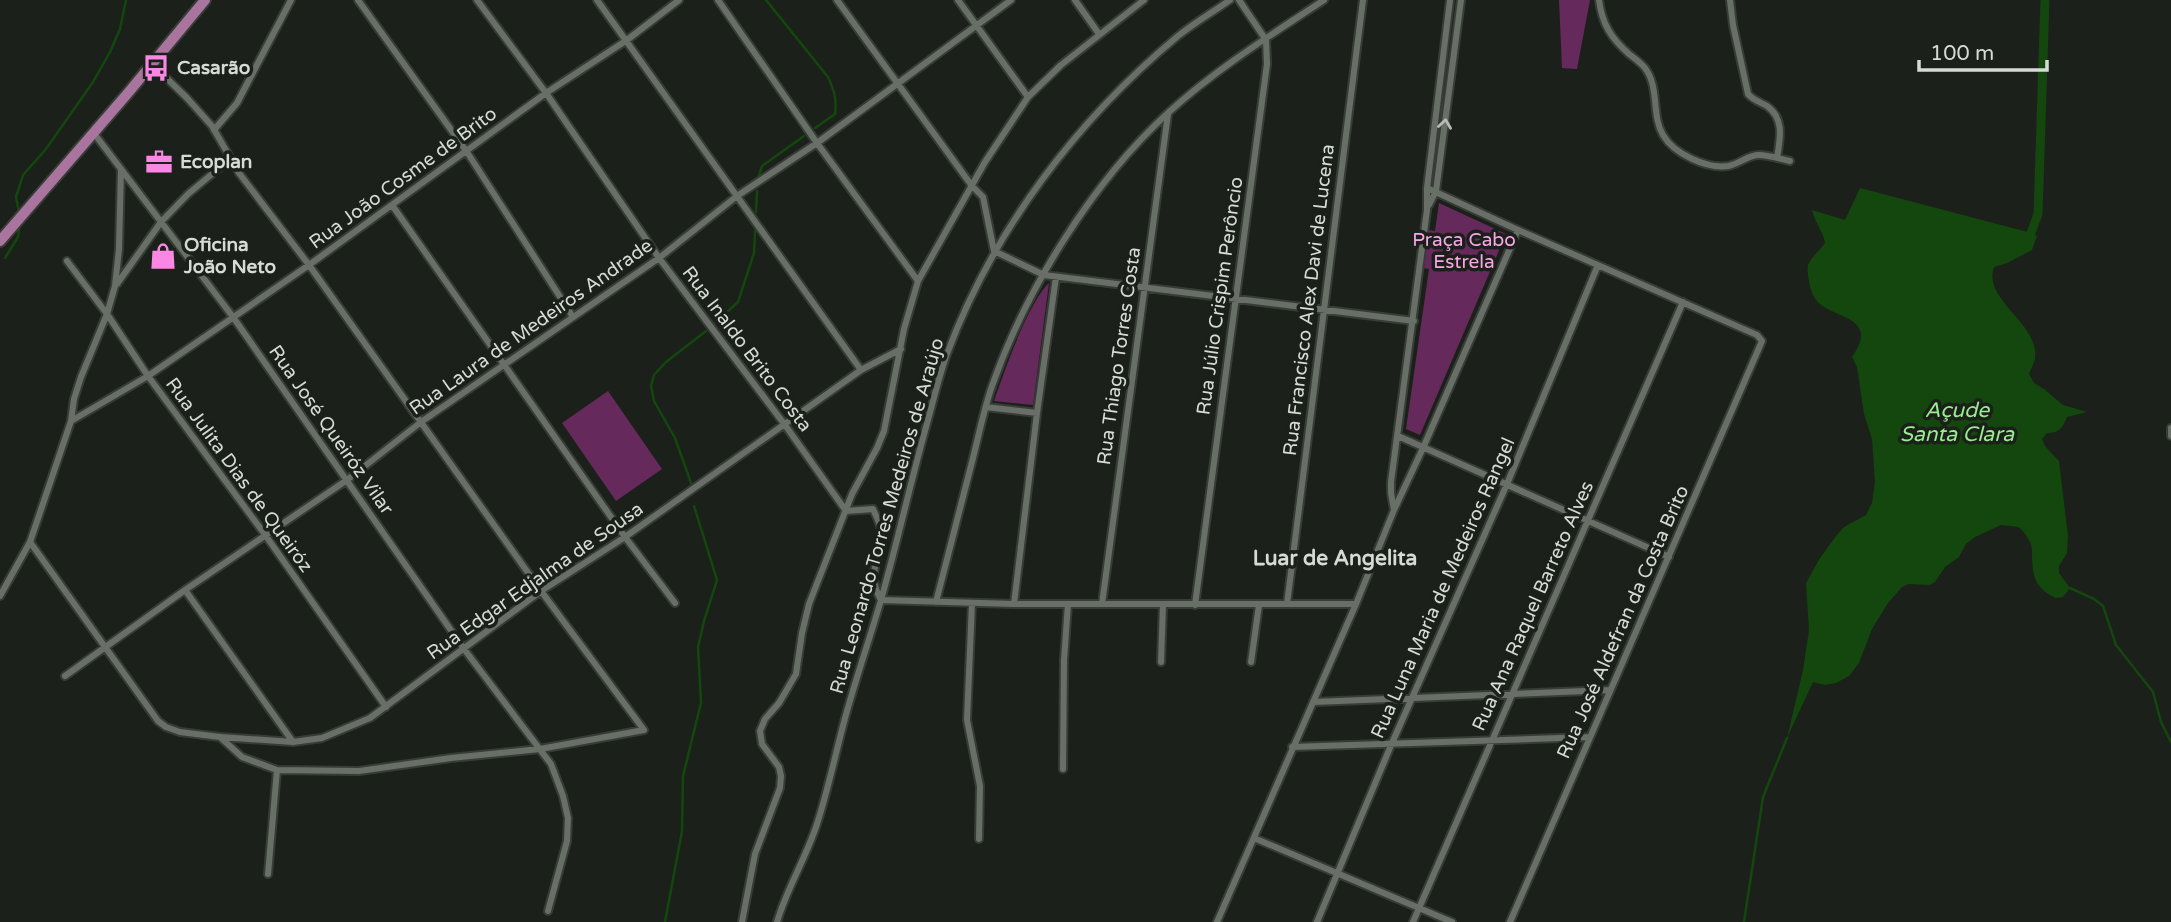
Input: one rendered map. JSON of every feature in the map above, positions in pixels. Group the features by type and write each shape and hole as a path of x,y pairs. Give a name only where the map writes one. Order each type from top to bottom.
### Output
{"main road":[{"path":"0,241 205,0"}],"street":[{"path":"214,130 237,103 291,0"},
{"path":"358,0 467,152 573,317"},
{"name":"Rua Inaldo Brito Costa","path":"477,0 546,93 659,258 846,511"},
{"path":"597,0 861,370"},
{"name":"Rua João Cosme de Brito","path":"71,421 148,376 309,265 546,93 627,40 679,0"},
{"path":"718,0 817,143 918,281"},
{"path":"838,0 972,186 983,197 995,251 1044,275 1413,321"},
{"path":"958,0 1028,97"},
{"name":"Rua Laura de Medeiros Andrade","path":"65,676 185,590 347,480 421,422 659,258 737,196 817,143 1011,0"},
{"path":"1075,0 1099,34"},
{"path":"742,922 755,854 781,776 779,767 762,744 760,731 765,719 779,703 796,674 805,617 852,494 884,431 909,308 918,281 985,162 1028,97 1061,65 1144,0"},
{"path":"1239,0 1266,40"},
{"path":"936,602 991,388 1005,352 1068,233 1107,180 1168,112 1235,60 1324,0"},
{"name":"Rua Francisco Alex Davi de Lucena","path":"1287,604 1363,0"},
{"path":"1394,510 1391,482 1427,210 1427,188 1450,0"},
{"path":"1427,210 1436,191 1461,0"},
{"path":"1599,0 1605,28 1617,44 1645,68 1655,95 1658,126 1672,146 1693,159 1716,165 1733,165 1759,155 1790,161"},
{"path":"1730,0 1744,78 1751,98 1776,115 1781,133 1777,158"},
{"name":"Rua Leonardo Torres Medeiros de Araújo","path":"777,922 812,838 830,783 922,440 947,355 968,304 995,251 1018,214 1092,120 1133,76 1180,35 1226,1"},
{"name":"Rua Júlio Crispim Perôncio","path":"1195,605 1267,64 1266,40"},
{"path":"152,64 204,115 230,159 644,730 540,749 359,771 277,770 242,757 219,737"},
{"name":"Rua Thiago Torres Costa","path":"1102,604 1168,112"},
{"name":"Rua José Queiróz Vilar","path":"93,132 233,317 464,649 540,749 557,777 568,818 567,841 548,911"},
{"path":"115,286 161,222 188,194 230,159"},
{"path":"0,596 30,541 71,421 81,377 107,314 115,286 120,249 121,169"},
{"path":"1427,188 1683,302"},
{"path":"392,205 625,537 675,603"},
{"path":"1217,922 1518,230"},
{"name":"Rua Julita Dias de Queiróz","path":"67,261 386,707"},
{"name":"Rua Luna Maria de Medeiros Rangel","path":"1317,922 1392,743 1507,484 1598,265"},
{"path":"1014,604 1056,277"},
{"name":"Rua José Aldefran da Costa Brito","path":"1510,922 1761,346 1762,341 1757,335 1683,302"},
{"name":"Rua Ana Raquel Barreto Alves","path":"1413,922 1683,302"},
{"name":"Rua Edgar Edjalma de Sousa","path":"106,646 159,721 174,730 219,737 293,742 314,740 338,732 370,718 541,591 625,537 861,370 901,349"},
{"path":"986,407 1037,413"},
{"path":"2171,429 2171,436"},
{"path":"1398,436 1669,557"},
{"path":"846,511 873,509 881,529 873,578 875,590 881,600 1014,604 1356,604"},
{"path":"30,541 106,646"},
{"path":"185,590 293,742"},
{"path":"972,603 967,720 980,786 979,839"},
{"path":"1063,769 1068,604"},
{"path":"1161,662 1163,605"},
{"path":"1251,662 1259,605"},
{"path":"1313,702 1610,690"},
{"path":"1292,747 1590,737"},
{"path":"268,874 277,770"},
{"path":"1255,838 1452,922"}],"green space":[{"path":"1559,0 1590,0 1577,69 1562,68"},
{"name":"Praça Cabo Estrela","path":"1439,203 1506,234 1420,435 1406,429 1429,269 1423,268 1428,230 1435,231"},
{"path":"1049,283 1033,405 994,401 1025,321"},
{"path":"608,391 662,469 616,501 562,423"}],"water":[{"name":"Açude Santa Clara","path":"1860,188 2037,236 2032,250 1994,267 1993,279 1996,290 2029,334 2034,346 2035,360 2029,374 2034,383 2063,405 2087,412 2067,417 2060,429 2047,433 2042,439 2059,461 2068,536 2067,553 2059,566 2059,573 2070,588 2063,597 2056,598 2038,585 2031,544 2019,527 2001,525 1975,537 1966,544 1959,557 1945,567 1935,582 1930,585 1909,584 1902,587 1872,629 1859,663 1849,676 1825,685 1813,682 1787,738 1803,670 1809,630 1806,583 1836,536 1844,527 1866,515 1872,503 1875,482 1872,439 1864,414 1857,367 1852,357 1861,333 1851,320 1817,301 1811,289 1808,271 1809,262 1825,243 1812,210 1845,220"}],"waterway":[{"path":"19,212 16,197 23,175 46,149 93,82 120,29 126,0"},
{"path":"766,0 828,77 832,86 835,114 815,128"},
{"path":"2031,233 2038,214 2045,0"},
{"path":"758,178 762,166 804,136"},
{"path":"756,212 757,191"},
{"path":"5,258 18,237 20,223"},
{"path":"716,322 738,302 754,253 755,231"},
{"path":"691,483 675,438 654,401 651,386 654,375 666,362 706,331"},
{"path":"665,922 682,831 683,776 701,703 698,647 717,580 694,506"},
{"path":"2070,588 2103,606 2116,645 2153,692 2161,722 2171,742"},
{"path":"1744,922 1763,797 1787,738"}],"place":[{"name":"Casarão","path":"156,68"},
{"name":"Ecoplan","path":"159,162"},
{"name":"Oficina João Neto","path":"163,256"}],"district":[{"name":"Luar de Angelita","path":"1335,558"}]}
